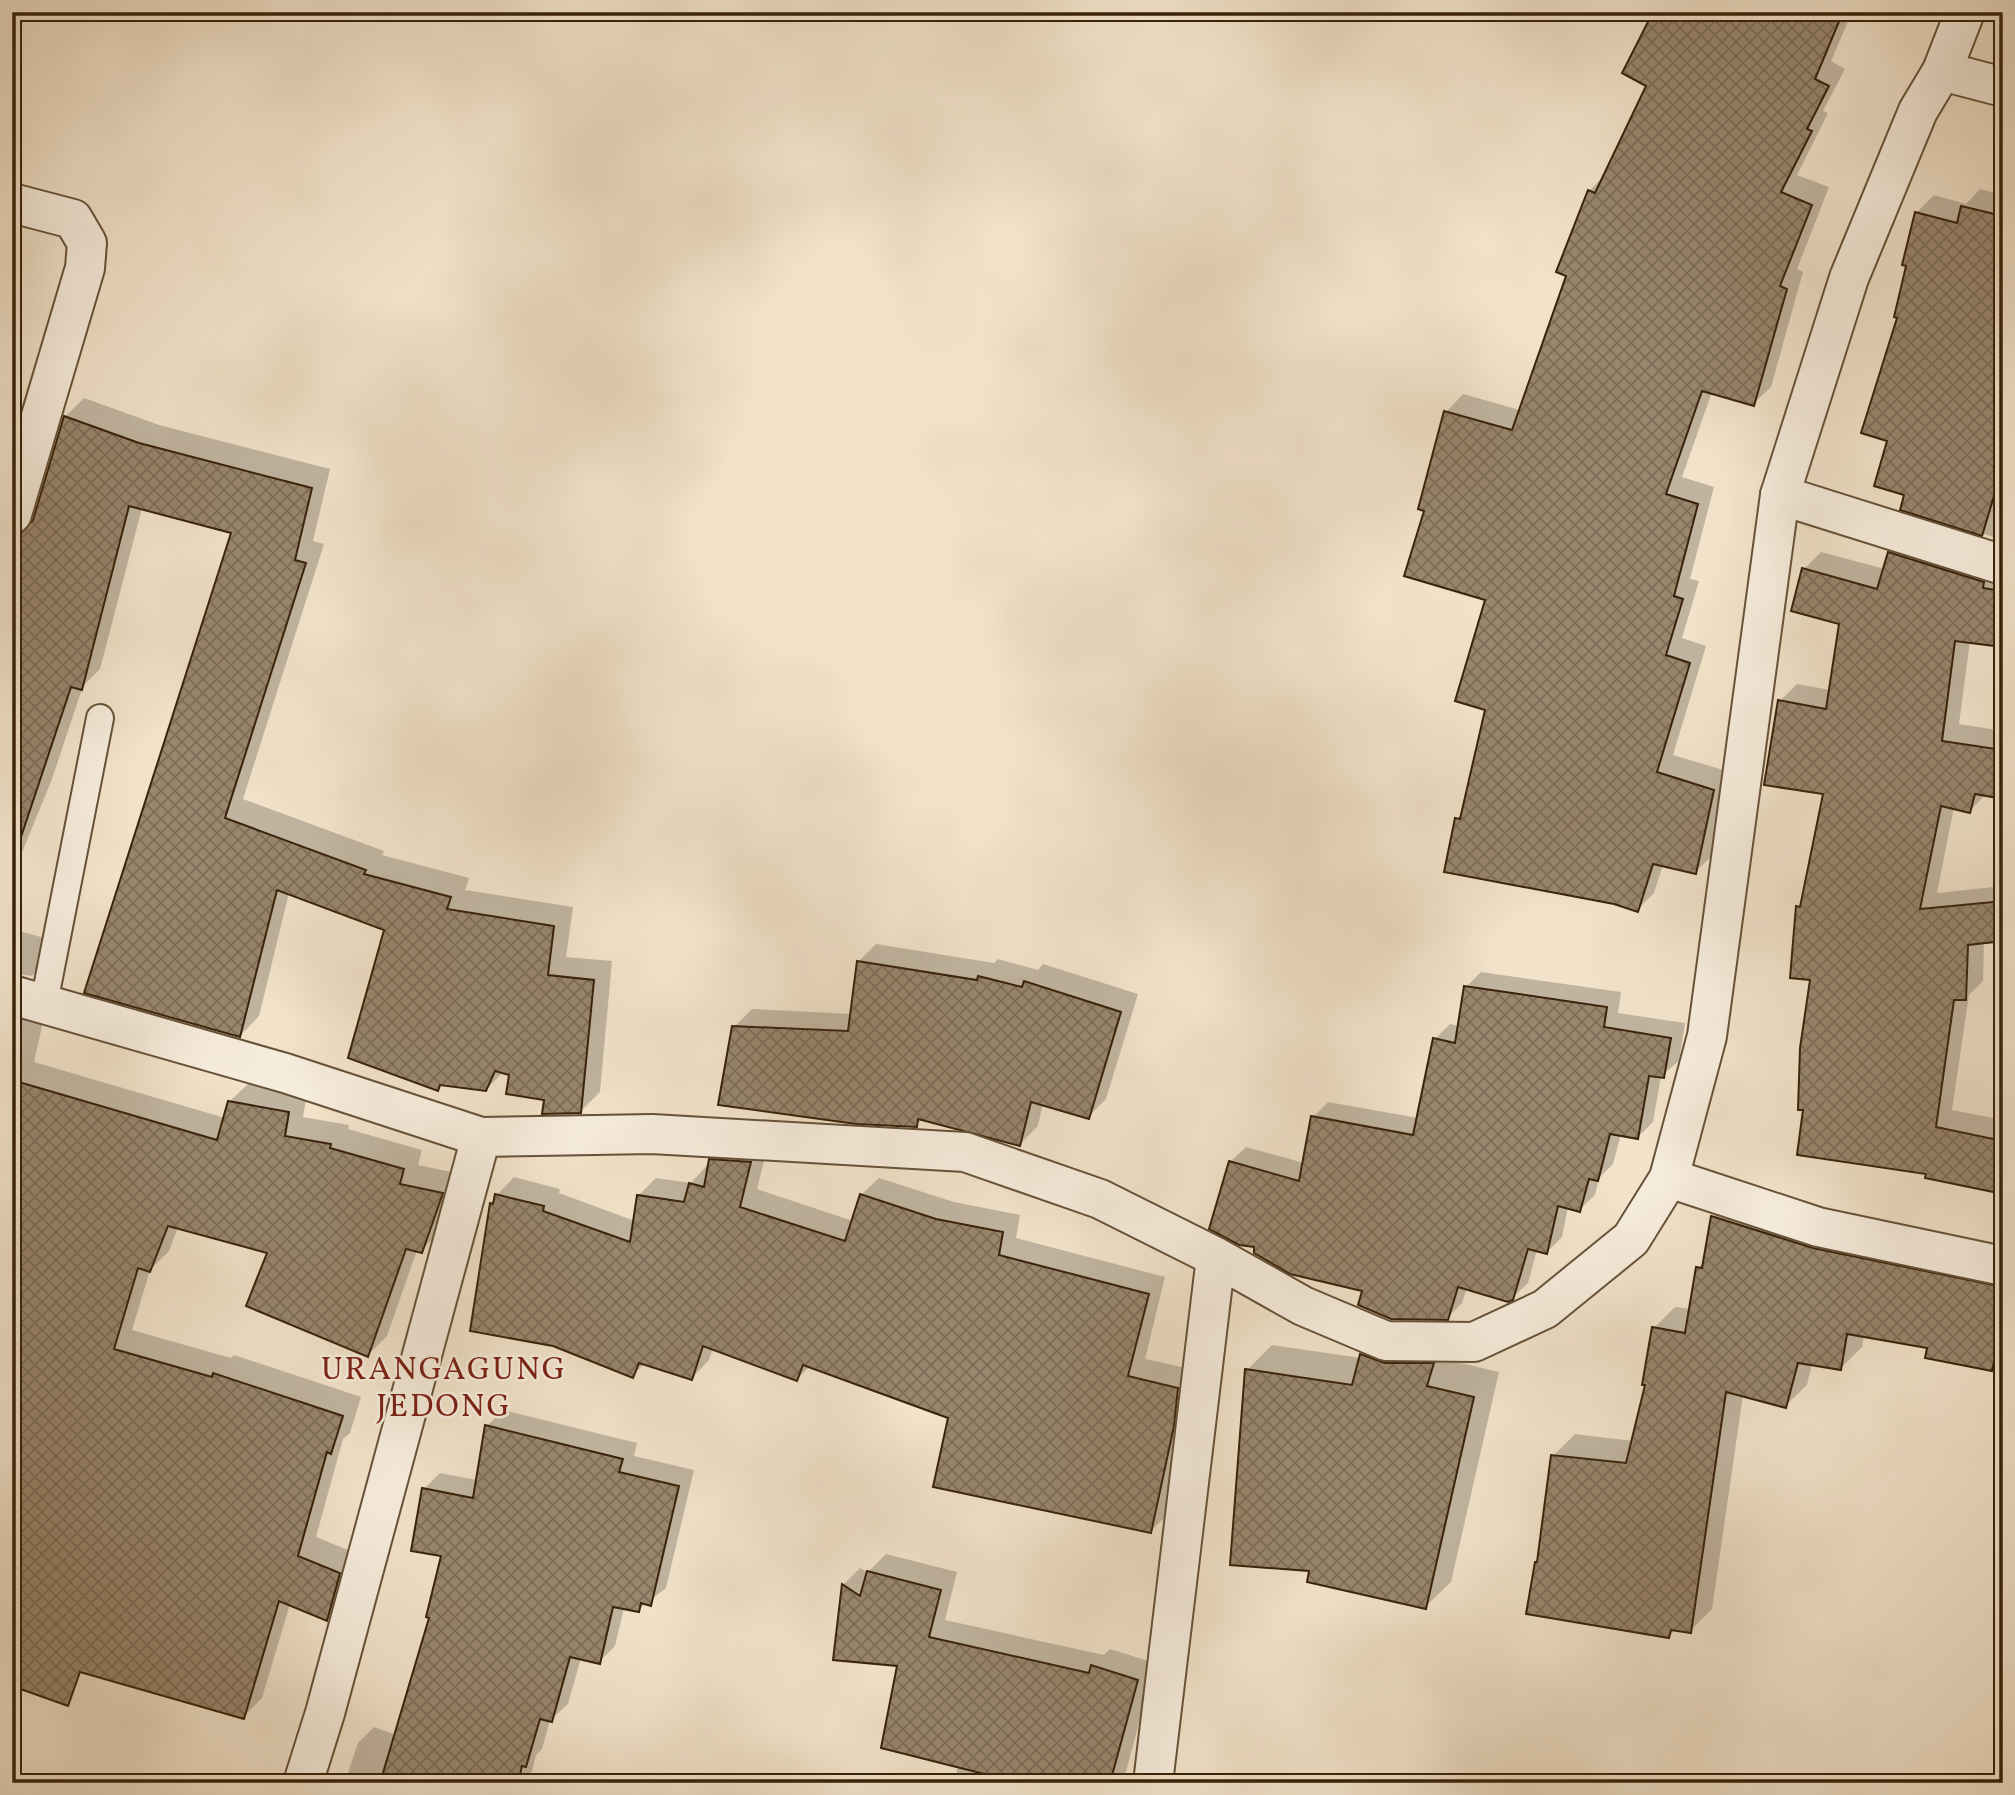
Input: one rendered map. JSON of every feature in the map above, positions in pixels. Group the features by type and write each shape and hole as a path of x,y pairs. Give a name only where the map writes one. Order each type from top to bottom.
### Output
{"street":[{"path":"28,999 285,1073 481,1137 652,1134 965,1152 1100,1199 1216,1257 1303,1306 1386,1341 1474,1342 1545,1309 1631,1238 1669,1178 1707,1035 1780,495 1849,278 1918,111 1942,71 1965,12"},
{"path":"1942,71 2003,86"},
{"path":"12,203 73,219 87,243 85,268 12,514"},
{"path":"1780,495 2003,565"},
{"path":"303,1783 326,1713 481,1137"},
{"path":"1669,1178 1818,1227 2003,1266"},
{"path":"1153,1783 1216,1257"}],"lane":[{"path":"28,999 100,718"}],"building":[{"path":"1653,12 1843,12 1815,79 1829,86 1807,129 1812,131 1781,192 1812,205 1780,286 1787,289 1754,406 1702,391 1666,494 1698,504 1674,596 1683,599 1666,655 1690,663 1657,772 1714,790 1696,874 1653,864 1638,912 1614,904 1444,872 1455,818 1460,819 1485,710 1455,701 1485,600 1404,576 1424,511 1418,509 1444,411 1512,430 1566,276 1556,272 1588,190 1595,193 1646,86 1622,73"},
{"path":"1961,206 2003,216 2003,466 1982,536 1900,510 1904,495 1874,486 1887,441 1861,433 1897,318 1894,317 1906,266 1902,265 1915,212 1957,223"},
{"path":"64,416 139,443 312,488 295,560 306,563 225,818 366,870 364,874 451,897 447,909 554,926 548,975 594,980 581,1113 542,1114 544,1100 506,1094 509,1075 495,1071 486,1091 440,1085 438,1091 348,1058 384,930 277,890 240,1037 84,993 231,533 129,506 82,690 71,687 20,840 12,839 12,565 21,533 33,520"},
{"path":"1888,552 1984,582 1983,588 2003,591 2003,647 1955,641 1942,741 2003,750 2003,799 1975,794 1970,813 1941,806 1920,909 2003,901 2003,941 1968,945 1966,1000 1954,1000 1936,1127 2003,1141 2003,1194 1925,1178 1926,1174 1797,1155 1803,1110 1798,1110 1800,1048 1810,980 1790,978 1796,906 1800,907 1823,794 1764,785 1778,700 1826,709 1839,624 1791,611 1802,568 1877,589"},
{"path":"857,961 977,980 978,976 1022,987 1024,981 1121,1012 1089,1119 1031,1102 1020,1146 918,1119 917,1127 856,1124 718,1105 732,1026 848,1031"},
{"path":"1464,986 1607,1007 1604,1027 1671,1038 1664,1078 1649,1076 1638,1139 1610,1134 1598,1181 1589,1179 1580,1212 1558,1206 1547,1254 1528,1249 1513,1300 1508,1302 1458,1287 1448,1320 1391,1319 1358,1305 1362,1291 1290,1274 1254,1253 1254,1247 1239,1245 1209,1229 1229,1161 1299,1181 1311,1116 1413,1135 1433,1038 1455,1043"},
{"path":"12,1080 217,1140 228,1101 289,1112 285,1136 331,1144 330,1148 404,1169 400,1184 443,1193 422,1253 406,1249 368,1357 246,1306 267,1253 168,1226 150,1272 138,1268 114,1349 212,1377 213,1373 343,1416 331,1454 327,1452 298,1556 340,1573 327,1621 279,1601 244,1719 80,1672 68,1706 12,1686"},
{"path":"709,1159 751,1162 740,1207 845,1241 860,1194 936,1219 1003,1232 999,1255 1149,1294 1128,1376 1178,1388 1174,1426 1151,1533 933,1487 948,1418 803,1365 797,1381 703,1346 692,1380 639,1363 633,1378 553,1346 470,1331 490,1203 493,1204 495,1194 544,1206 543,1211 630,1242 637,1195 684,1202 689,1183 704,1187"},
{"path":"1711,1216 1813,1248 2003,1287 2003,1317 1992,1371 1925,1358 1927,1348 1847,1334 1841,1370 1798,1363 1786,1408 1726,1392 1691,1633 1671,1630 1669,1638 1526,1614 1537,1562 1551,1455 1626,1463 1645,1385 1642,1385 1652,1327 1685,1333 1696,1267 1702,1268"},
{"path":"1360,1354 1385,1363 1434,1363 1427,1386 1474,1397 1426,1609 1307,1582 1309,1571 1230,1565 1245,1369 1352,1385"},
{"path":"485,1425 623,1459 619,1472 679,1486 651,1606 641,1603 639,1612 613,1607 600,1664 570,1657 552,1722 540,1719 526,1767 522,1766 518,1783 380,1783 429,1618 426,1617 441,1556 411,1551 422,1488 473,1498"},
{"path":"867,1571 941,1590 929,1637 1089,1673 1091,1665 1138,1680 1110,1783 1020,1783 881,1748 897,1666 833,1660 842,1584 860,1596"}],"district":[{"name":"URANGAGUNG JEDONG","path":"444,1390"}]}
